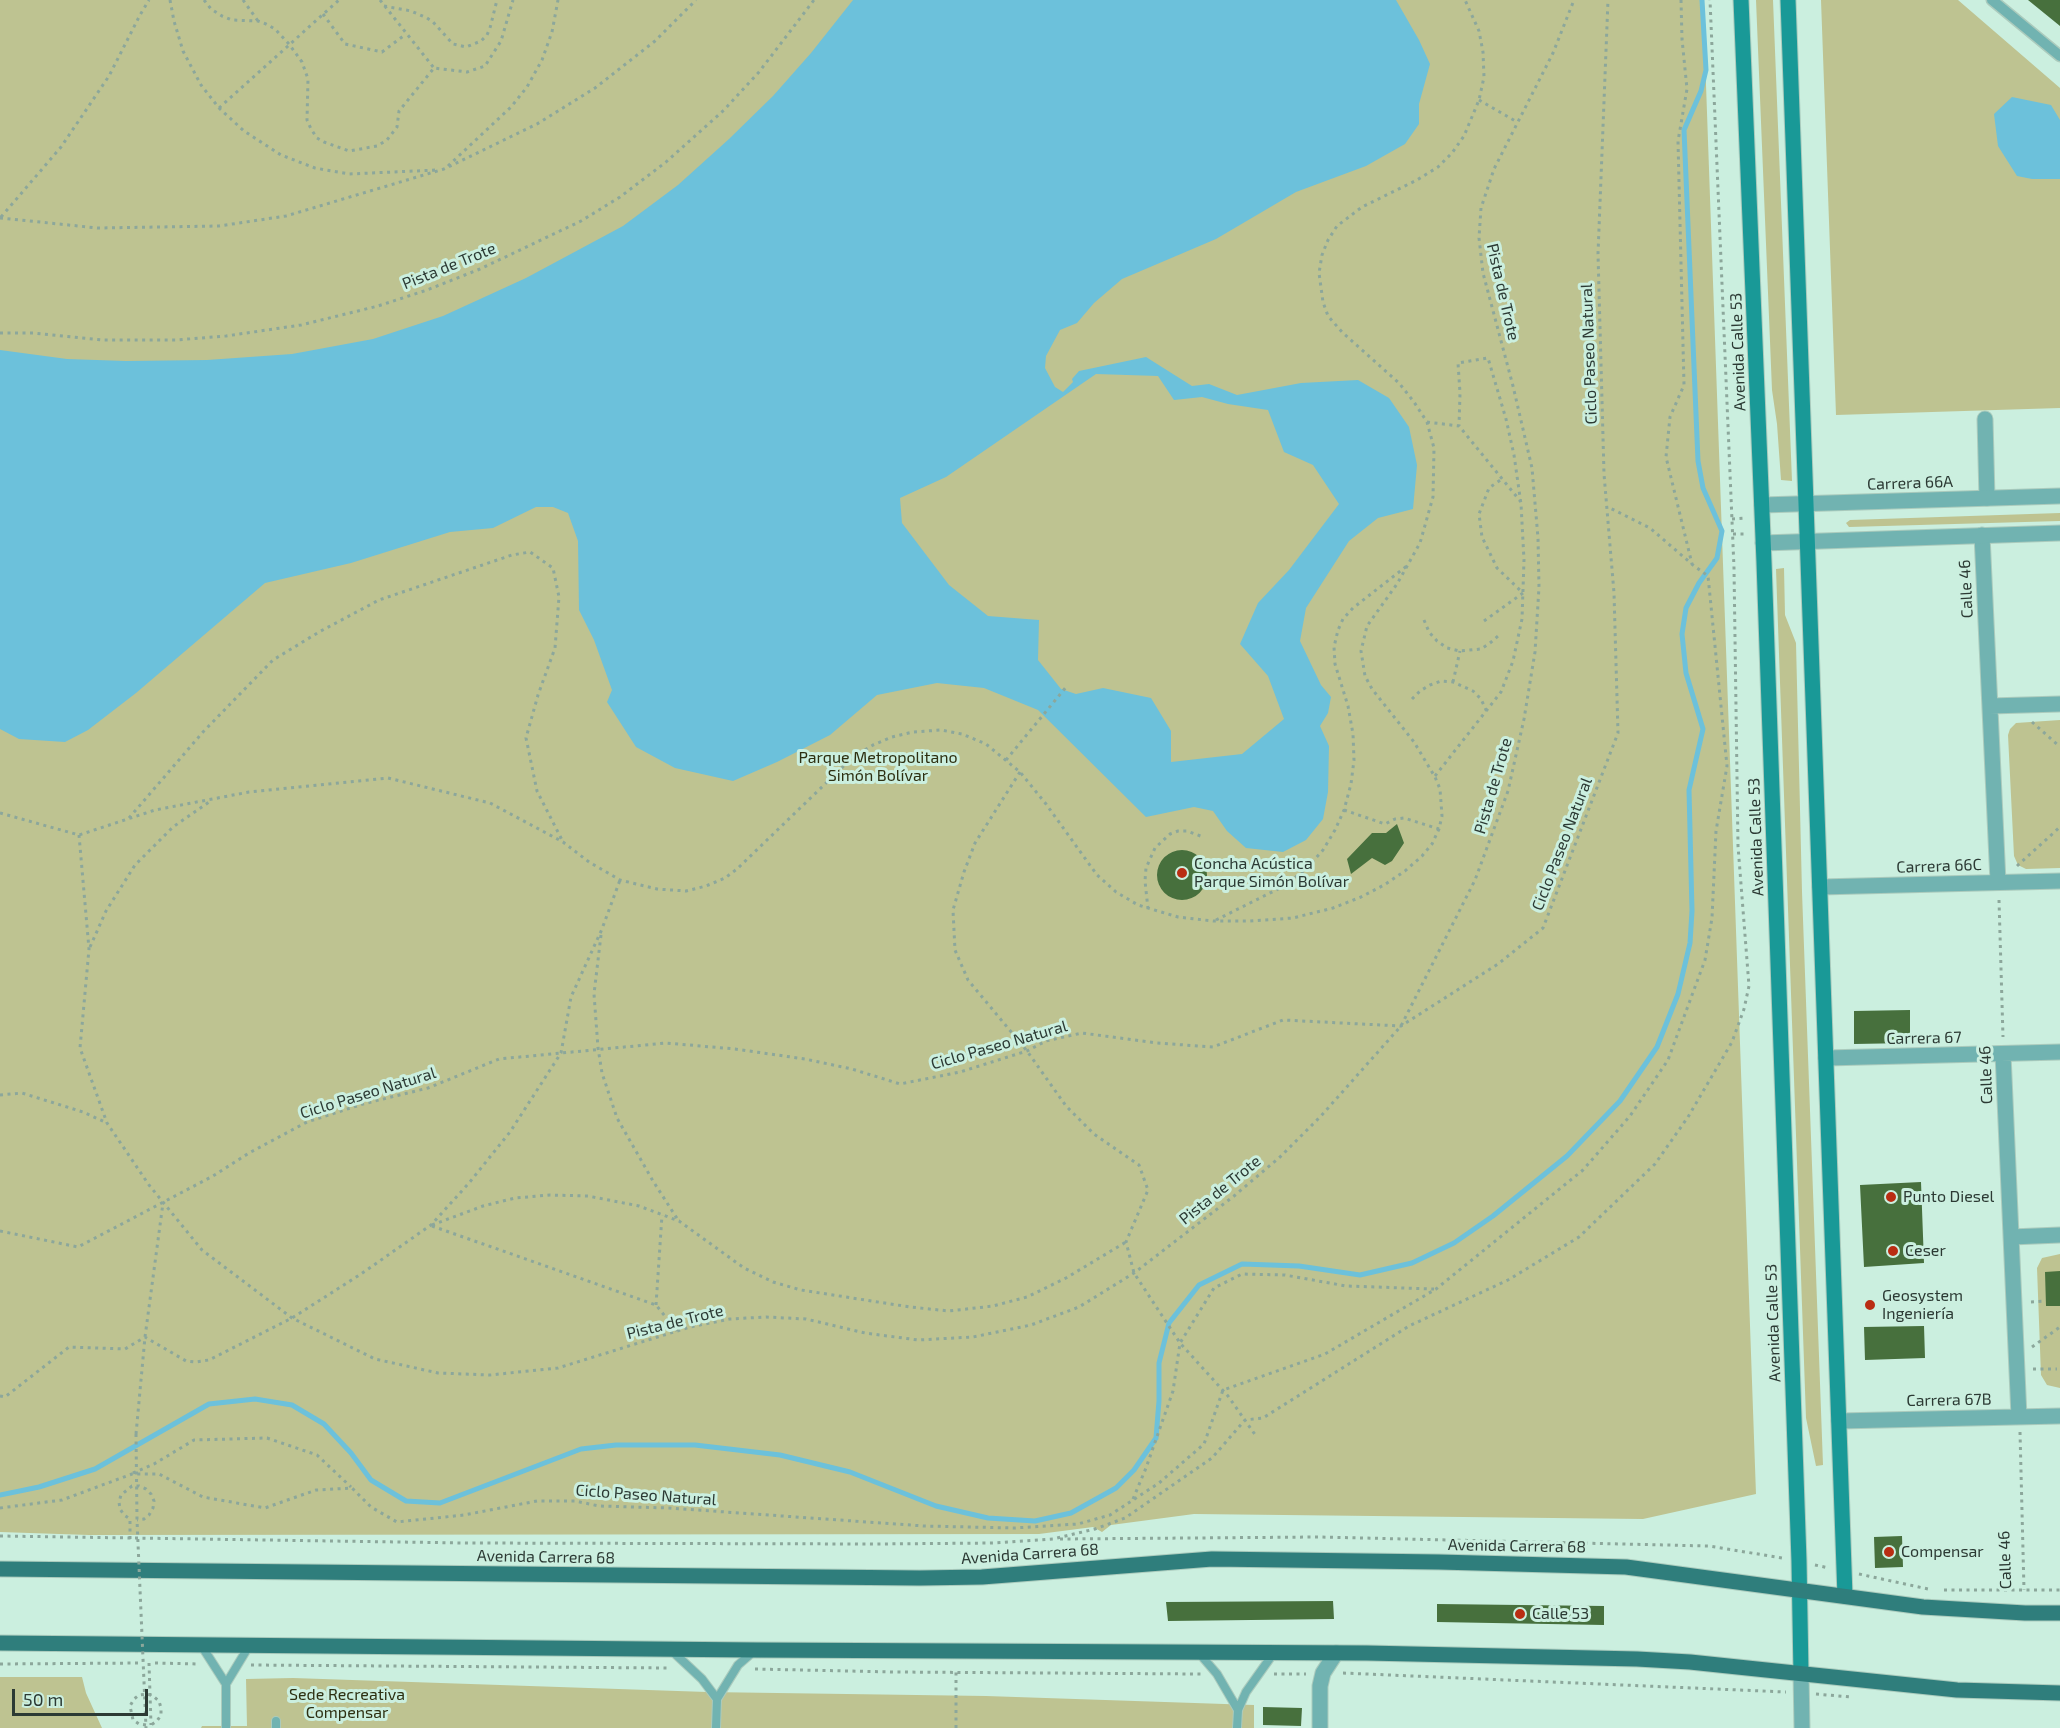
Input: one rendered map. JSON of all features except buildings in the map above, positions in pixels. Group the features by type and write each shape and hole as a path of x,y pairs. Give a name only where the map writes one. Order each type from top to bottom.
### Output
{"main road":[{"name":"Avenida Calle 53","path":"1741,0 1762,504 1801,1673"},
{"path":"1788,0 1845,1596"},
{"name":"Avenida Carrera 68","path":"0,1569 920,1578 982,1577 1212,1559 1626,1567 1923,1607 2060,1613"},
{"path":"0,1642 1336,1653 1648,1660 1801,1673 1957,1690 2060,1693"}],"street":[{"path":"1992,0 2060,56"},
{"path":"1985,419 1988,498"},
{"name":"Carrera 66A","path":"1762,504 2060,496"},
{"path":"1763,543 2060,533"},
{"name":"Calle 46","path":"1982,535 1998,882"},
{"path":"1990,706 2060,704"},
{"name":"Carrera 66C","path":"1820,887 2060,880"},
{"name":"Carrera 67","path":"1826,1058 2060,1052"},
{"name":"Calle 46","path":"2003,1054 2019,1417"},
{"path":"2011,1237 2060,1235"},
{"name":"Carrera 67B","path":"1839,1421 2060,1416"},
{"path":"1320,1728 1319,1703 1323,1673 1336,1653"},
{"path":"1801,1673 1802,1728"}],"lane":[{"path":"201,1644 226,1684 226,1728"},
{"path":"226,1684 250,1644"},
{"path":"669,1649 702,1679 717,1699"},
{"path":"716,1728 717,1699 735,1668 756,1650"},
{"path":"1199,1653 1217,1674 1238,1710"},
{"path":"1237,1728 1238,1710 1257,1674 1274,1653"}],"path":[{"path":"0,218 61,147 109,76 149,0"},
{"path":"170,0 183,51 201,86 219,108 244,131 281,155 315,168 349,174 444,169 496,122 527,87 542,60 552,32 558,0"},
{"path":"204,0 211,9 222,16 232,20 258,21 275,29 302,62 308,79 307,120 311,129 317,138 324,142 350,151 377,146 387,140 397,127 399,111 434,68"},
{"path":"243,0 258,21"},
{"path":"219,108 339,0"},
{"path":"380,0 434,68 466,72 485,66 501,41 513,0"},
{"path":"384,6 411,11 426,18 433,22 453,44 466,47 481,41 487,35 497,0"},
{"path":"0,218 98,228 219,226 286,216 444,169 537,124 595,88 655,40 696,0"},
{"name":"Pista de Trote","path":"0,333 33,333 103,340 176,340 226,336 301,325 378,306 480,269 581,221 620,197 666,162 724,110 759,72 814,0"},
{"path":"0,813 79,835 155,810 249,792 388,778 490,803 563,842 589,862 620,880 657,889 686,891 706,886 737,869 853,757 892,737 913,732 941,730 962,734 986,744 1020,772 1097,875 1116,892 1148,909 1178,917 1213,921 1293,918 1333,908 1384,885 1405,871 1432,844 1439,829 1442,803 1435,777 1414,741 1372,689 1365,676 1362,662 1363,638 1367,626 1409,564 1420,543 1433,497 1434,448 1427,422 1399,383 1342,332 1328,316 1323,302 1319,273 1325,248 1337,226 1362,207 1418,180 1438,167 1464,136 1479,100 1484,77 1479,31 1465,0"},
{"name":"Pista de Trote","path":"89,949 80,1048 107,1123 149,1185 201,1250 292,1318 375,1359 438,1373 490,1375 558,1368 677,1331 730,1319 766,1317 806,1319 865,1333 918,1340 973,1336 1031,1325 1078,1307 1134,1273 1234,1196 1280,1157 1401,1026 1475,880 1508,791 1524,719 1535,652 1539,587 1538,538 1532,468 1483,273 1479,238 1481,208 1494,169 1553,53 1574,0"},
{"name":"Ciclo Paseo Natural","path":"0,1231 78,1247 307,1122 363,1104 428,1088 499,1059 666,1043 735,1049 805,1059 900,1084 960,1072 1028,1051 1046,1041 1082,1033 1157,1043 1213,1047 1282,1020 1401,1026 1498,964 1543,928 1618,733 1614,593 1604,474 1598,254 1608,0"},
{"path":"1682,0 1682,39 1687,89 1678,141 1684,385 1670,417 1666,457 1693,565"},
{"path":"1053,1539 1095,1529 1125,1518 1212,1458 1245,1420 1263,1418 1409,1326 1508,1280 1579,1237 1655,1164 1688,1117 1732,1042 1744,1009 1749,986 1738,846 1734,563 1710,0"},
{"path":"323,14 345,44 382,52 406,34"},
{"path":"1479,100 1517,122"},
{"path":"1435,777 1501,692 1513,661 1522,619 1521,504 1510,437 1488,358 1458,363 1459,426 1521,504"},
{"path":"1427,422 1459,426"},
{"path":"1502,479 1489,488 1479,514 1482,537 1497,568 1523,593"},
{"path":"1222,1390 1325,1354 1436,1289 1583,1170 1630,1116 1668,1060 1705,960 1712,918 1716,831 1727,766 1708,576 1650,528 1607,506"},
{"path":"128,819 203,732 273,660 379,600 512,555 530,552 553,568 559,597 555,648 526,738 537,791 563,842"},
{"path":"1213,921 1286,885 1307,868 1335,830 1344,810 1352,776 1353,734 1348,706 1335,664 1334,647 1338,630 1353,608 1409,564"},
{"path":"1484,621 1523,593"},
{"path":"1424,620 1429,632 1437,642 1460,651 1481,649 1498,636"},
{"path":"1453,682 1460,651"},
{"path":"1412,699 1430,685 1441,681 1453,682 1473,691 1486,712"},
{"path":"1006,760 1067,686"},
{"path":"2028,719 2060,747"},
{"path":"430,1225 483,1206 514,1198 550,1195 588,1196 639,1206 679,1221 744,1268 801,1290 949,1311 993,1306 1027,1297 1066,1278 1126,1242 1148,1190 1139,1166 1094,1134 1066,1106 1028,1051 968,980 955,950 953,910 964,872 975,843 1020,772"},
{"path":"89,949 106,911 135,865 173,827 213,799"},
{"path":"1344,810 1385,824 1404,818 1439,829"},
{"path":"2016,867 2060,827"},
{"path":"1148,909 1146,868 1155,848 1170,834 1178,831 1186,831 1203,837"},
{"path":"79,835 89,949"},
{"path":"145,1337 177,1356 196,1362 208,1360 292,1318 361,1274 430,1225 469,1183 510,1132 561,1053 571,997 602,929 620,880"},
{"name":"Calle 46","path":"1998,882 2003,1054"},
{"path":"602,929 594,994 602,1073 617,1118 652,1181 679,1221"},
{"path":"0,1095 22,1093 83,1112 107,1123"},
{"path":"148,1726 137,1520 136,1434 145,1337 163,1202"},
{"path":"656,1305 662,1215"},
{"path":"430,1225 656,1305 677,1331"},
{"path":"1126,1242 1134,1273 1179,1342 1222,1390 1256,1436"},
{"path":"1132,1500 1146,1468 1173,1391 1179,1342 1214,1288 1242,1274 1285,1275 1346,1286 1436,1289"},
{"path":"2031,1302 2046,1301"},
{"path":"2032,1347 2059,1329"},
{"path":"0,1396 5,1397 69,1347 125,1349 145,1337"},
{"path":"2033,1369 2057,1369"},
{"name":"Ciclo Paseo Natural","path":"132,1474 154,1464 194,1440 267,1438 317,1455 371,1507 397,1522 464,1515 537,1501 924,1526 1014,1528 1078,1524 1110,1515 1159,1484 1204,1444 1222,1390"},
{"name":"Calle 46","path":"2019,1417 2024,1590"},
{"path":"0,1508 62,1500 132,1474 159,1474 203,1497 265,1508 316,1490 352,1488"},
{"path":"130,1539 130,1519 120,1509 119,1502 121,1495 132,1486 139,1486 151,1494 154,1501 149,1515 137,1520"},
{"path":"0,1536 465,1543 888,1544 993,1543 1053,1539 1319,1538 1685,1545 1762,1554"},
{"path":"1856,1573 1934,1590 2060,1590"},
{"path":"148,1663 148,1726"},
{"path":"0,1664 214,1665"},
{"path":"238,1665 691,1668"},
{"path":"735,1668 894,1672 1217,1674"},
{"path":"956,1671 956,1728"},
{"path":"1257,1674 1323,1673 1753,1689"},
{"path":"140,1695 153,1696 159,1701 161,1708 157,1721 148,1726 139,1724 130,1713 130,1706 140,1695"}],"green space":[{"name":"Parque Metropolitano Simón Bolívar","path":"0,0 1703,0 1756,1494 1643,1519 1194,1514 1111,1525 1102,1532 1093,1527 1039,1534 89,1535 0,1532"},
{"path":"1756,0 1773,0 1792,481 1781,480 1772,390"},
{"path":"1821,0 1958,0 2060,88 2060,408 1836,415"},
{"path":"2060,513 2060,521 1849,527 1846,523 1850,520"},
{"path":"1784,568 1785,615 1796,643 1802,892 1823,1465 1816,1466 1806,1418 1776,569"},
{"path":"2060,720 2060,868 2026,869 2018,865 2014,856 2008,735 2016,723"},
{"path":"2060,1254 2060,1388 2047,1385 2041,1375 2037,1268 2042,1258"},
{"path":"0,1677 82,1677 86,1693 102,1728 0,1728"},
{"name":"Sede Recreativa Compensar","path":"293,1678 707,1692 986,1696 1254,1705 1254,1728 201,1728 202,1726 247,1726 246,1679"}],"water":[{"path":"853,0 1396,0 1430,64 1419,104 1419,124 1405,144 1366,166 1296,192 1216,239 1122,279 1094,303 1077,323 1060,330 1046,356 1045,368 1055,387 1063,392 1073,382 1072,379 1079,371 1146,357 1192,386 1209,384 1237,395 1301,383 1358,380 1389,398 1409,427 1417,465 1413,509 1378,518 1349,541 1306,608 1300,641 1321,685 1331,697 1328,713 1320,726 1329,746 1328,792 1323,819 1306,840 1283,852 1246,848 1227,831 1213,811 1194,807 1146,817 1038,710 984,688 937,683 877,695 830,735 733,781 675,768 636,747 607,702 612,690 594,640 579,610 578,541 568,513 553,507 536,507 493,528 450,532 351,563 265,583 136,693 88,730 65,742 19,739 0,729 0,350 67,359 126,361 207,360 292,354 373,339 443,316 526,278 623,226 678,185 729,139 773,96","holes":["1096,374 1158,376 1174,400 1202,397 1228,404 1268,410 1284,452 1313,465 1339,504 1289,570 1258,603 1240,644 1268,676 1284,719 1242,754 1171,762 1171,731 1151,698 1103,688 1076,694 1061,689 1038,660 1039,620 988,616 949,585 902,523 900,498 946,477"]},
{"path":"2012,97 2051,105 2060,120 2060,179 2032,179 2017,176 1998,146 1994,114"}],"waterway":[{"path":"0,1495 39,1487 95,1469 209,1404 255,1399 292,1405 324,1424 351,1453 371,1480 406,1501 440,1503 581,1449 616,1445 695,1445 780,1455 850,1472 936,1506 988,1518 1035,1521 1071,1513 1116,1488 1134,1470 1156,1438 1159,1363 1169,1323 1199,1285 1242,1264 1299,1266 1360,1275 1412,1263 1454,1243 1493,1216 1567,1156 1620,1101 1657,1047 1678,994 1690,943 1692,911 1689,790 1703,729 1686,673 1682,634 1686,608 1699,583 1717,558 1722,531 1703,488 1698,461 1684,130 1701,91 1706,70 1702,0"}],"place":[{"name":"Concha Acústica Parque Simón Bolívar","path":"1182,873"},
{"name":"Punto Diesel","path":"1891,1197"},
{"name":"Ceser","path":"1893,1251"},
{"name":"Geosystem Ingeniería","path":"1870,1305"},
{"name":"Compensar","path":"1889,1552"},
{"name":"Calle 53","path":"1520,1614"}]}
